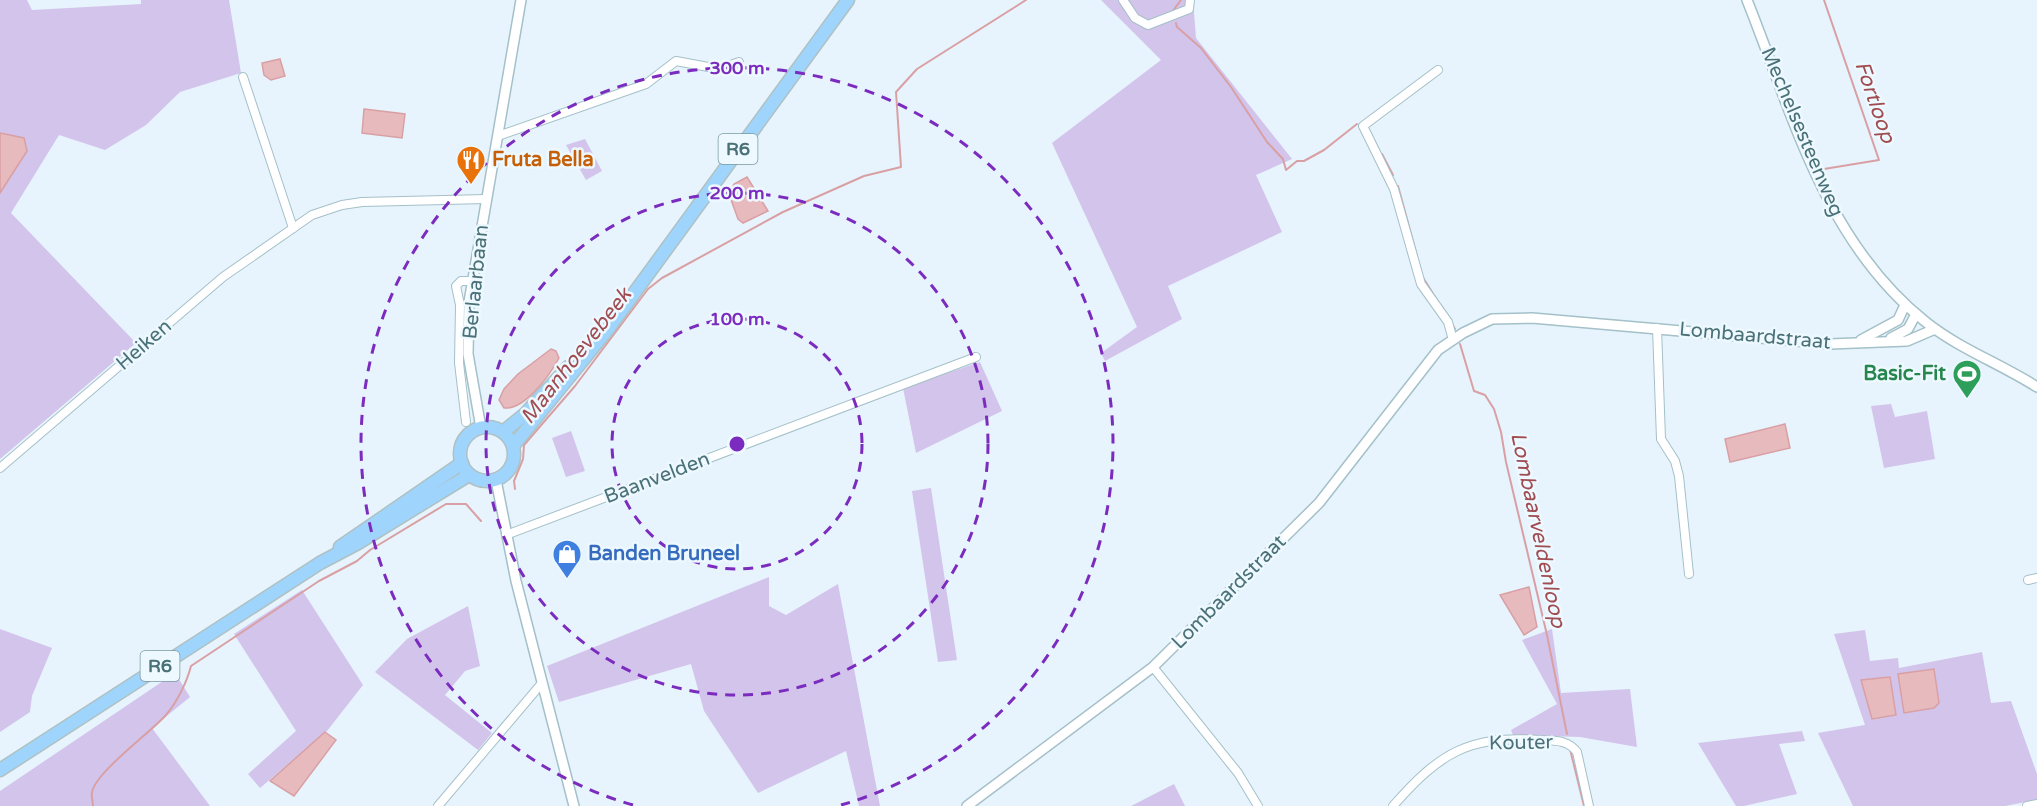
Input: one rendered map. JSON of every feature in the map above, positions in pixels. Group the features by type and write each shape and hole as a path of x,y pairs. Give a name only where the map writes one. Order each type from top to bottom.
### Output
{"main road":[{"name":"R6","path":"496,480 512,466 513,446 608,329 628,298 848,0"},
{"name":"R6","path":"503,432 525,414 556,381 628,298"},
{"path":"496,480 482,481 469,475 462,463 460,453 465,440 481,428 490,427 503,432 513,446"},
{"name":"R6","path":"320,562 355,534 462,463"},
{"name":"R6","path":"0,770 320,562 402,517 469,475"}],"street":[{"name":"Berlaarbaan","path":"481,428 468,354 468,316 472,280 521,0"},
{"path":"1123,0 1135,18 1148,25 1189,9 1190,0"},
{"name":"Mechelsesteenweg","path":"1748,0 1834,214 1870,267 1905,305 1935,329 2037,387"},
{"path":"498,136 646,84 676,61 719,69 739,62"},
{"path":"1438,70 1363,126 1394,189 1421,284 1448,322 1453,340"},
{"path":"243,77 293,228"},
{"name":"Heiken","path":"0,468 223,277 312,215 342,205 486,199"},
{"path":"466,422 459,363 460,305 456,286 461,281 472,280"},
{"name":"Lombaardstraat","path":"1854,344 1898,320 1905,305"},
{"name":"Lombaardstraat","path":"1882,341 1908,329 1916,314"},
{"name":"Lombaardstraat","path":"967,806 1153,667 1319,503 1438,350 1492,319 1532,318 1854,344 1907,341 1935,329"},
{"name":"Lombaardstraat","path":"1657,328 1661,439 1664,448 1675,461 1679,476 1689,574"},
{"name":"Baanvelden","path":"506,535 976,357"},
{"path":"496,480 506,535 574,806"},
{"path":"2028,580 2037,578"},
{"path":"1153,667 1238,772 1258,806"},
{"path":"438,806 542,682"},
{"name":"Kouter","path":"1393,806 1424,772 1443,757 1473,745 1508,739 1560,741 1571,745 1577,752 1588,806"},
{"path":"2027,806 2037,804"}],"shaded area":[{"path":"0,0 27,0 32,10 141,4 141,0 229,0 241,73 180,92 146,125 105,150 59,135 11,213 136,343 0,459"},
{"path":"1101,0 1193,0 1196,38 1292,159 1256,175 1282,232 1168,286 1182,319 1105,361 1101,353 1137,327 1052,143 1161,60"},
{"path":"280,59 285,76 271,80 264,75 262,63"},
{"path":"364,109 405,114 402,138 362,133"},
{"path":"0,133 24,138 27,151 0,193"},
{"path":"585,139 602,171 586,180 566,145"},
{"path":"747,177 768,211 743,223 738,219 729,194 734,184"},
{"path":"551,349 556,351 559,358 543,382 528,398 512,407 504,408 499,400 504,389 518,374"},
{"path":"980,362 1002,411 916,453 903,388"},
{"path":"1891,404 1895,417 1927,411 1935,459 1884,468 1871,406"},
{"path":"1785,424 1790,448 1730,462 1725,439"},
{"path":"571,431 585,471 566,477 552,438"},
{"path":"931,488 957,660 938,662 912,491"},
{"path":"769,577 769,606 786,615 838,584 880,806 859,806 846,751 758,793 704,711 691,664 559,702 547,666"},
{"path":"1529,587 1537,627 1524,635 1500,595"},
{"path":"302,590 363,685 327,731 260,788 248,774 296,731 234,634"},
{"path":"468,606 480,666 465,671 445,695 492,733 478,750 375,672 407,639"},
{"path":"0,629 52,648 32,696 30,712 0,732"},
{"path":"1552,629 1561,693 1630,689 1637,747 1580,737 1513,735 1511,730 1557,704 1522,640"},
{"path":"1865,630 1870,661 1898,658 1899,668 1982,652 1991,703 2011,701 2037,774 2037,800 2005,806 1853,806 1818,733 1865,725 1834,634"},
{"path":"1934,669 1939,703 1934,708 1904,713 1898,674"},
{"path":"175,673 190,697 152,728 210,806 0,806 0,791"},
{"path":"1890,677 1896,715 1872,719 1861,680"},
{"path":"1802,731 1805,741 1779,744 1797,794 1744,806 1736,806 1698,743"},
{"path":"325,732 336,740 294,796 270,781"},
{"path":"1174,784 1185,806 1131,806"}],"waterway":[{"name":"Maanhoevebeek","path":"515,489 514,481 523,459 524,445 575,386 648,289 662,278 783,212 864,176 901,167 896,92 917,69 1026,0"},
{"name":"Lombaarveldenloop","path":"1172,12 1181,0"},
{"name":"Fortloop","path":"1824,0 1879,160 1824,169"},
{"name":"Lombaarveldenloop","path":"1176,23 1177,27 1201,48 1231,87 1267,142 1283,159 1286,170 1297,161 1304,161 1324,150 1357,124"},
{"name":"Lombaarveldenloop","path":"1374,140 1378,148"},
{"name":"Lombaarveldenloop","path":"1382,154 1393,175"},
{"name":"Lombaarveldenloop","path":"1398,186 1417,256"},
{"name":"Lombaarveldenloop","path":"1422,276 1455,329"},
{"name":"Lombaarveldenloop","path":"1460,344 1474,391 1485,395 1494,409 1501,432 1567,734"},
{"name":"Maanhoevebeek","path":"93,806 92,794 96,784 113,763 166,715 181,692 191,666 319,581 357,561 370,550 446,504 466,504 481,521"},
{"name":"Lombaarveldenloop","path":"1570,749 1584,806"}],"place":[{"name":"Fruta Bella","path":"471,186"},
{"name":"Basic-Fit","path":"1967,400"},
{"name":"Banden Bruneel","path":"567,580"}]}
